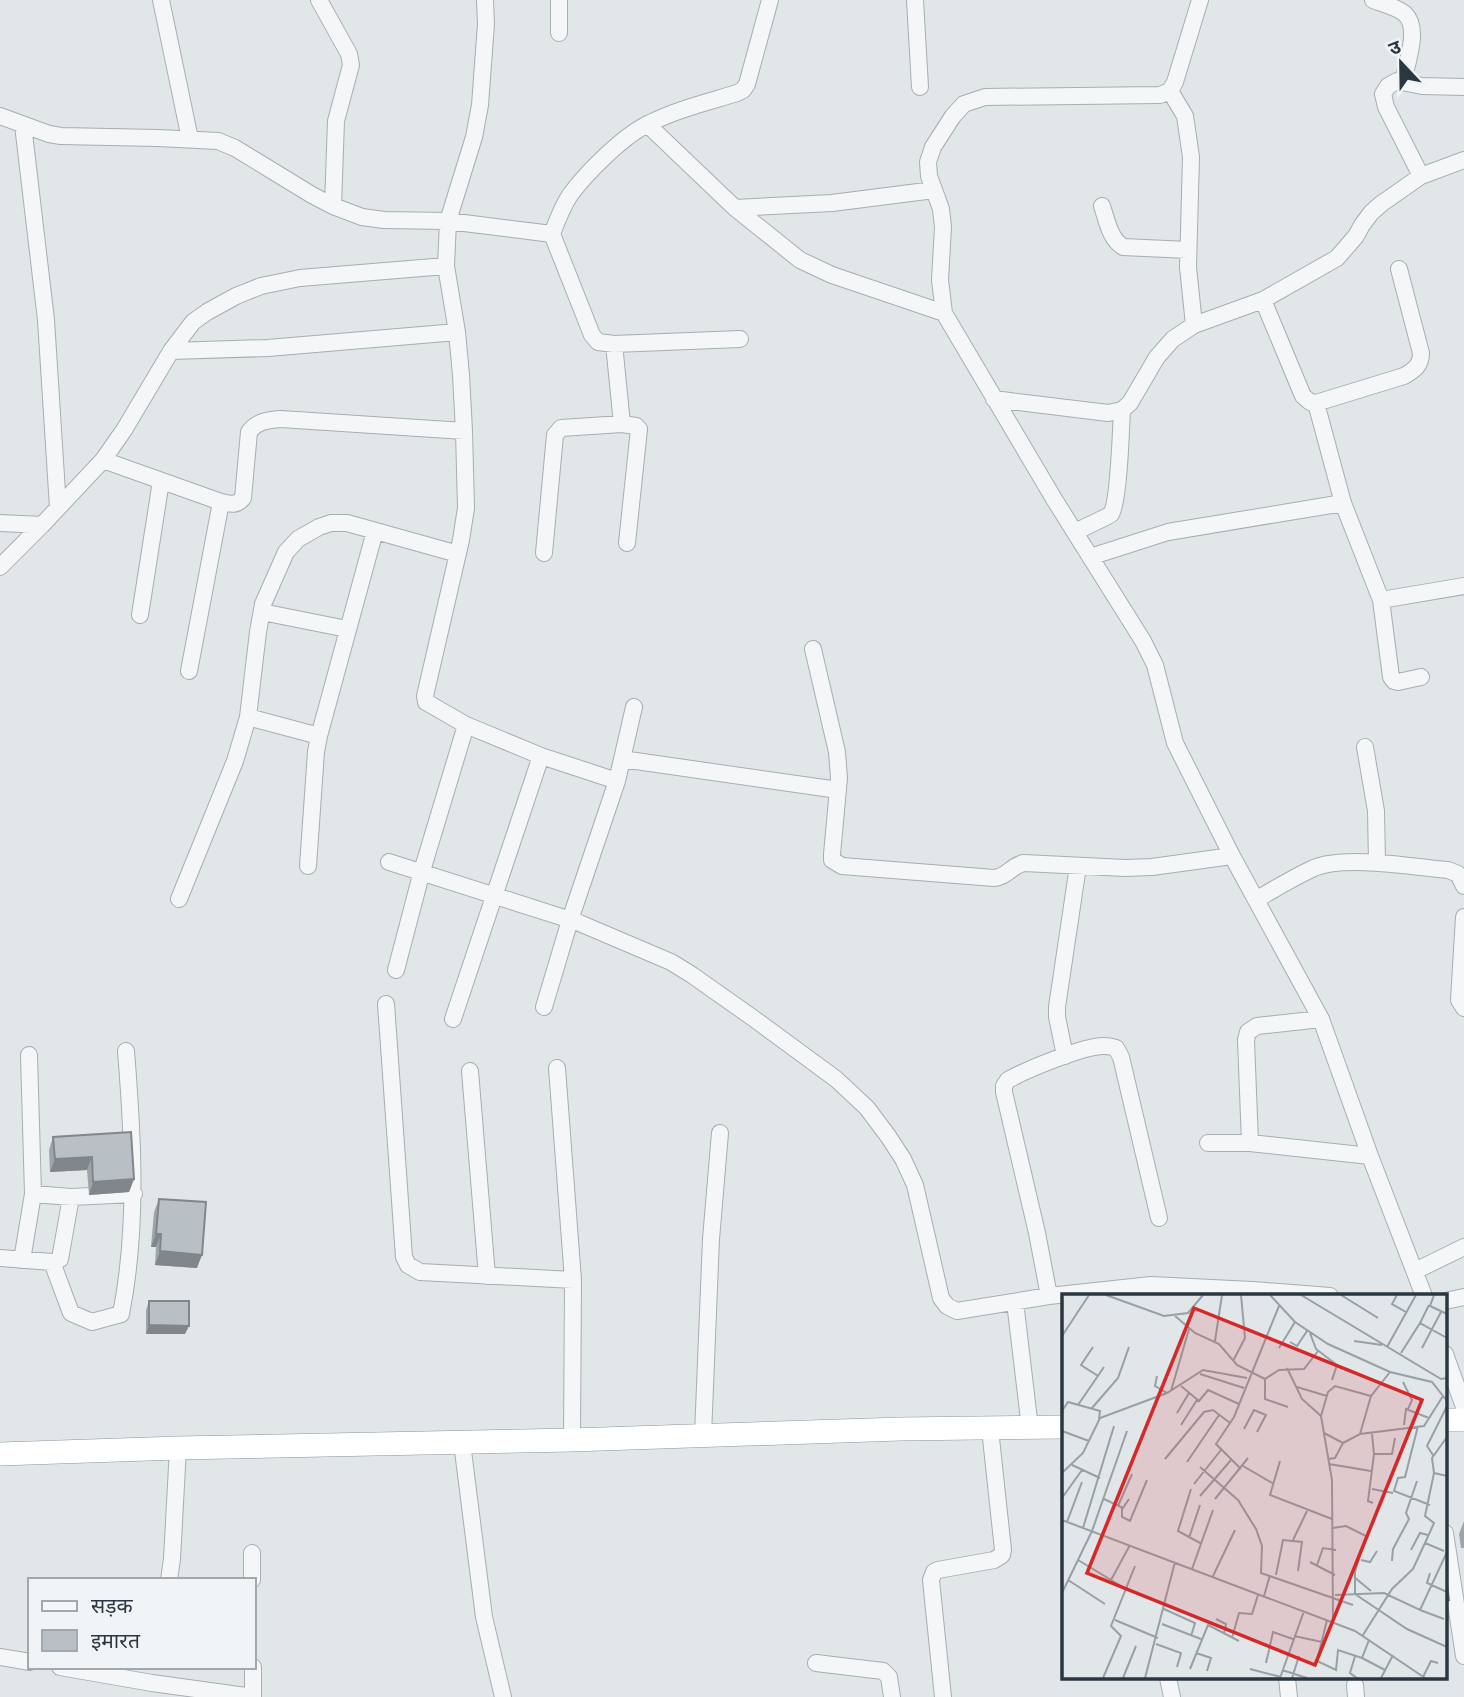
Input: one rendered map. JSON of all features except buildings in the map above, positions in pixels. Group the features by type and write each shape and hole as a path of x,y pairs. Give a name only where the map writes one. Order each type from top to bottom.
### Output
{"highway":[{"path":"1446,1420 1464,1420"},
{"path":"0,1454 900,1429 1062,1427"}],"street":[{"path":"161,0 190,139"},
{"path":"319,0 349,54 351,65 336,121 333,206"},
{"path":"485,0 480,105 474,137 448,221 446,266 457,332 466,508 425,696 426,702 466,725 541,756 617,781"},
{"path":"559,0 559,33"},
{"path":"740,339 614,344 598,342 592,335 552,234 570,194 609,151 647,124 682,109 743,90 747,84 770,0"},
{"path":"915,0 920,87"},
{"path":"1200,0 1170,91 1160,95 985,97 964,104 953,116 933,147 928,162 929,176 941,209 943,227 940,280 944,313 1155,665 1175,743 1232,856 1321,1019 1423,1294"},
{"path":"1373,0 1401,11 1409,20 1412,35 1403,80"},
{"path":"1421,176 1383,93 1398,80 1422,86 1464,87"},
{"path":"1170,91 1185,116 1191,158 1188,267 1194,325"},
{"path":"0,116 61,136 218,141 235,148 312,195 362,217 448,221 552,234"},
{"path":"647,124 735,208 800,260 832,275 944,313"},
{"path":"23,125 46,320 58,508"},
{"path":"994,399 1108,413 1122,410 1130,402 1157,357 1173,339 1194,325 1263,300 1337,258 1381,204 1421,176 1464,160"},
{"path":"735,208 832,203 934,190"},
{"path":"1102,206 1113,238 1123,247 1188,250"},
{"path":"0,567 103,460 192,322 236,296 261,286 300,278 446,266"},
{"path":"1263,300 1303,396 1316,403 1404,376 1419,365 1421,353 1399,270"},
{"path":"171,351 268,348 457,332"},
{"path":"614,344 622,425"},
{"path":"1316,403 1343,503 1381,600 1392,680 1398,682 1421,677"},
{"path":"1075,532 1111,514 1120,456 1122,410"},
{"path":"103,460 221,502 234,504 243,498 248,432 252,427 268,420 464,430"},
{"path":"544,553 555,435 561,428 636,426 639,433 627,543"},
{"path":"140,615 161,481"},
{"path":"189,671 221,502"},
{"path":"1090,557 1168,531 1343,503"},
{"path":"0,523 42,525"},
{"path":"179,899 235,761 248,716 262,612 286,552 298,539 331,523 347,523 458,554"},
{"path":"308,866 319,736 375,531"},
{"path":"1381,600 1464,586"},
{"path":"262,612 347,629"},
{"path":"813,649 837,752 839,778 832,854 832,860 836,864 994,878 1005,876 1018,864 1024,863 1125,868 1232,856"},
{"path":"544,1007 617,781 634,707"},
{"path":"248,716 319,736"},
{"path":"396,970 422,871 466,725"},
{"path":"1365,747 1376,811 1377,863"},
{"path":"453,1019 541,756"},
{"path":"622,759 838,790"},
{"path":"389,862 570,920 671,962 836,1079 867,1108 903,1158 915,1185 942,1298 947,1306 957,1311 1062,1295"},
{"path":"1257,899 1314,868 1328,864 1377,863 1448,870 1458,874 1464,886"},
{"path":"1065,1056 1057,1007 1078,866"},
{"path":"1464,917 1459,1000 1464,1007"},
{"path":"386,1004 404,1256 408,1265 420,1272 573,1280"},
{"path":"1250,1143 1246,1040 1248,1032 1257,1026 1321,1019"},
{"path":"1049,1296 1004,1092 1008,1080 1094,1047 1105,1045 1116,1048 1121,1057 1159,1218"},
{"path":"52,1262 71,1313 92,1322 121,1314 126,1288 134,1194 125,1051"},
{"path":"22,1259 33,1194 29,1055"},
{"path":"557,1068 573,1280 572,1440"},
{"path":"470,1072 487,1276"},
{"path":"703,1435 711,1239 720,1133"},
{"path":"1208,1143 1250,1143 1370,1156"},
{"path":"33,1194 71,1197 134,1194"},
{"path":"0,1258 57,1261 62,1255 71,1197"},
{"path":"1415,1271 1464,1247"},
{"path":"1068,1294 1151,1285 1304,1294"},
{"path":"1446,1301 1464,1297"},
{"path":"1015,1302 1030,1428"},
{"path":"1446,1357 1464,1407"},
{"path":"943,1697 932,1575 938,1570 994,1560 1002,1555 1003,1550 990,1429"},
{"path":"462,1443 484,1618 503,1697"},
{"path":"169,1578 178,1448"},
{"path":"252,1553 252,1578"},
{"path":"1447,1556 1464,1656"},
{"path":"0,1657 28,1662"},
{"path":"816,1663 883,1671 888,1677 891,1697"},
{"path":"83,1669 153,1675 253,1697 253,1669"}]}
